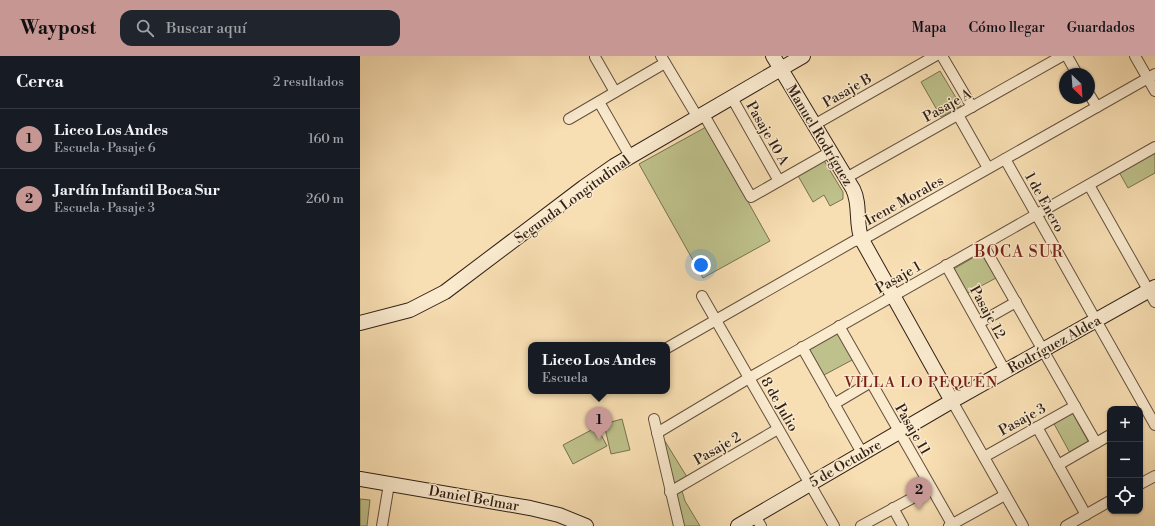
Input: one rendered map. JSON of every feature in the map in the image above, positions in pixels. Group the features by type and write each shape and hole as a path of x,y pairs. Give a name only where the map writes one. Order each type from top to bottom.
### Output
{"street":[{"name":"Manuel Rodríguez","path":"773,56 855,195 858,230 862,240 952,401"},
{"name":"Segunda Longitudinal","path":"360,323 410,310 445,292 584,187 630,156 803,56"},
{"path":"942,56 972,107"},
{"name":"Pasaje A","path":"846,178 1062,56"},
{"path":"1067,56 1074,68"},
{"path":"1135,56 1151,76 1155,91"},
{"path":"595,58 615,92"},
{"name":"Pasaje B","path":"814,125 929,58"},
{"path":"569,119 615,92 663,60 701,116 751,197 830,152"},
{"name":"Irene Morales","path":"670,346 854,241 862,240 1151,76"},
{"name":"Pasaje 10 A","path":"732,98 779,181"},
{"path":"599,102 630,156"},
{"path":"958,115 988,168"},
{"name":"Pasaje 1","path":"657,433 802,347 1155,147"},
{"name":"1 de Enero","path":"1005,159 1096,320 1144,415 1155,425"},
{"path":"1089,185 1153,293"},
{"path":"983,245 1096,443"},
{"name":"Pasaje 12","path":"946,266 1005,371"},
{"name":"Rodríguez Aldea","path":"952,401 1096,320 1153,293"},
{"name":"8 de Julio","path":"702,296 834,526"},
{"path":"979,323 1016,302"},
{"name":"Pasaje 11","path":"839,326 931,488 950,525"},
{"path":"802,347 862,453"},
{"path":"834,404 871,382"},
{"path":"952,401 1023,526"},
{"name":"5 de Octubre","path":"738,526 758,521 809,484 952,401"},
{"name":"Pasaje 3","path":"984,457 1075,406"},
{"path":"654,419 679,526"},
{"path":"1037,427 1086,515"},
{"name":"Pasaje 2","path":"670,492 778,429"},
{"path":"1058,465 1107,437"},
{"path":"1143,482 1155,476"},
{"name":"Daniel Belmar","path":"360,479 530,508 559,515 586,526"},
{"path":"382,526 389,484"},
{"path":"861,526 931,488"},
{"path":"950,525 1005,495"},
{"path":"1066,526 1107,503"},
{"path":"894,508 904,526"}],"green space":[{"path":"940,71 961,106 941,117 921,82"},
{"path":"706,127 770,241 703,278 639,164"},
{"path":"1155,151 1155,173 1128,188 1119,172"},
{"path":"823,159 843,192 843,199 830,206 824,195 813,202 797,174"},
{"path":"981,253 996,278 966,294 952,270"},
{"path":"837,330 854,359 824,375 808,351 809,347"},
{"path":"1072,412 1089,443 1070,453 1053,422"},
{"path":"622,419 630,450 611,454 604,424"},
{"path":"597,427 607,446 573,464 563,445"},
{"path":"663,438 687,477 674,485"},
{"path":"682,491 685,501 700,526 682,526 675,495"},
{"path":"360,499 370,500 367,526 360,526"}],"place":[{"name":"Liceo Los Andes","path":"599,440"},
{"name":"Jardín Infantil Boca Sur","path":"919,510"}],"district":[{"name":"BOCA SUR","path":"1019,251"},
{"name":"VILLA LO PEQUÉN","path":"921,382"}]}
